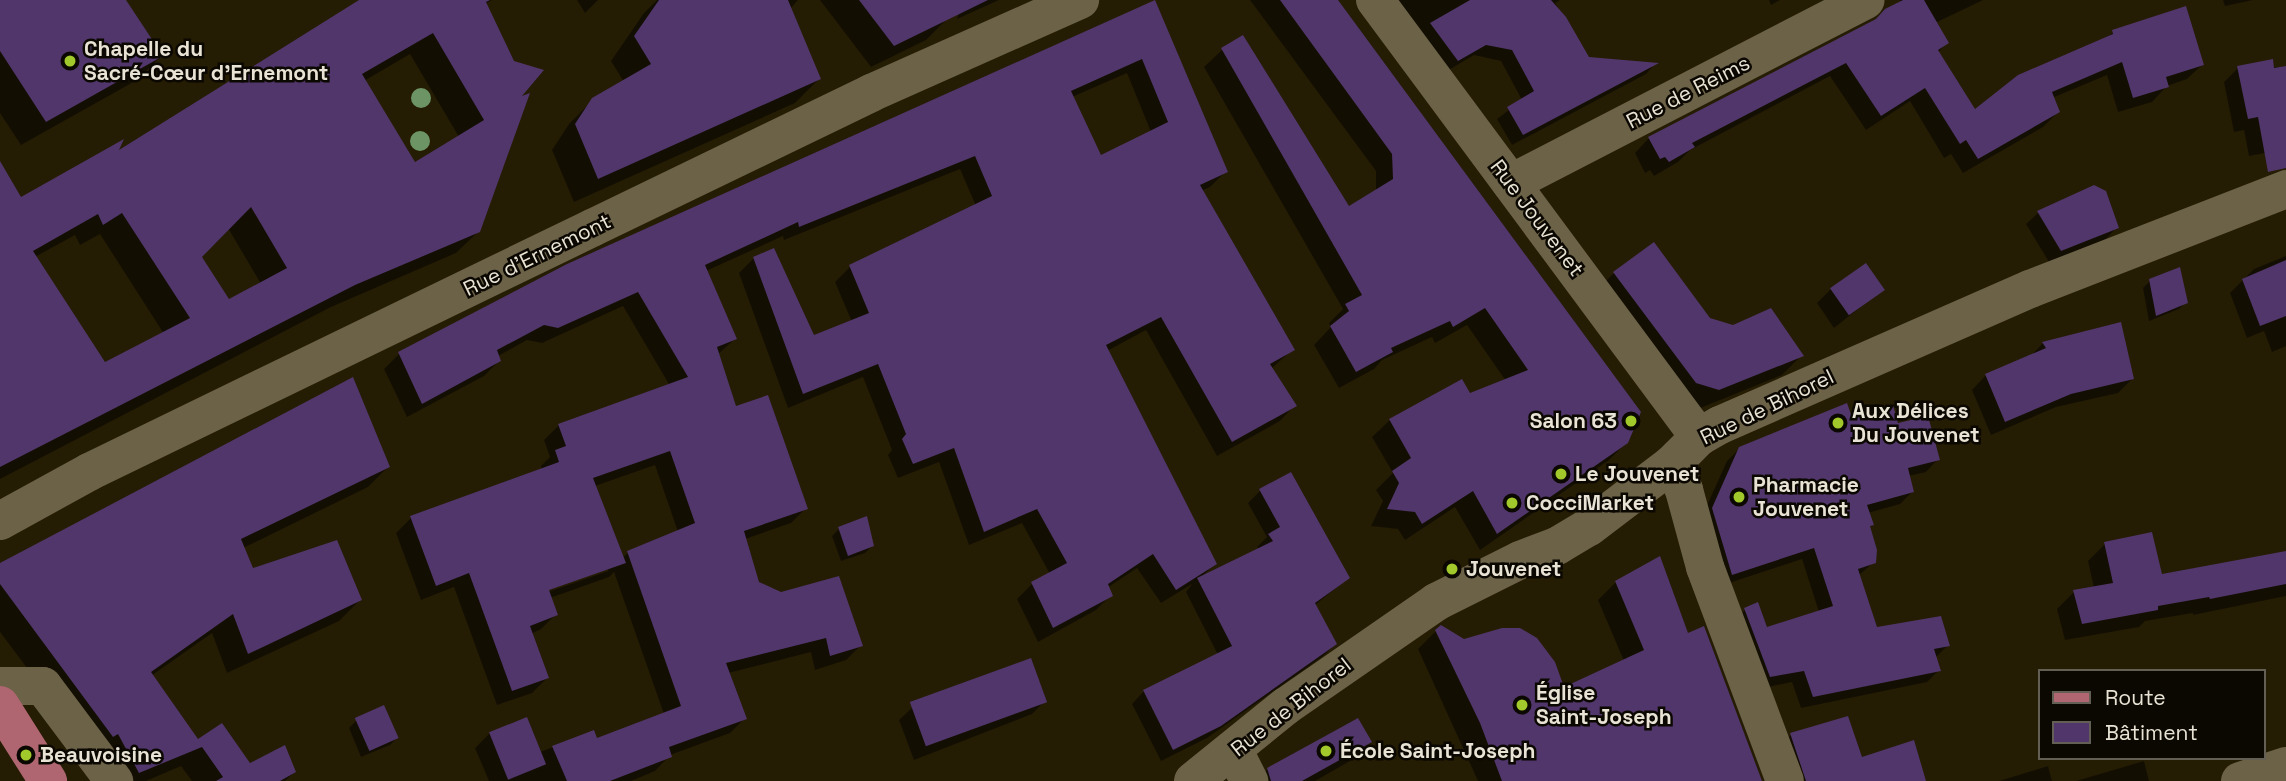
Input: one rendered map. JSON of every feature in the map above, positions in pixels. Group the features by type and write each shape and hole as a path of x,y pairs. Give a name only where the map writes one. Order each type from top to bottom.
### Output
{"main road":[{"path":"0,705 48,781"}],"street":[{"name":"Rue d'Ernemont","path":"0,521 89,472 871,93 1080,0"},
{"name":"Rue Jouvenet","path":"1375,0 1699,437"},
{"name":"Rue de Reims","path":"1511,183 1866,0"},
{"name":"Rue de Bihorel","path":"1194,781 1241,766 1286,706 1436,602 1520,560 1557,546 1633,496 1672,464 1699,437 1763,405 2030,289 2286,189"},
{"path":"1672,464 1684,490 1705,567 1784,781"},
{"path":"0,685 43,687 114,781"},
{"path":"2240,781 2286,766"}],"building":[{"name":"Chapelle du Sacré-Cœur d'Ernemont","path":"0,0 126,0 163,56 46,122 0,51"},
{"path":"359,0 490,0 486,2 514,61 544,70 522,96 530,93 480,232 355,285 0,467 0,161 21,197 124,139 119,150","holes":["433,33 484,120 415,162 362,74","251,207 287,268 229,299 202,257","122,213 190,318 105,362 33,251 98,214 103,225"]},
{"path":"659,0 788,0 821,79 598,179 575,124 592,98 651,64 634,36"},
{"path":"859,0 988,0 894,46"},
{"path":"1155,0 1228,172 1200,185 1295,350 1270,364 1297,406 1232,442 1161,317 1106,345 1217,564 1176,590 1153,554 1108,584 1113,596 1053,628 1031,582 1067,563 1037,509 984,532 954,448 913,464 902,439 906,434 878,364 803,394 753,257 774,248 814,335 869,313 849,265 992,196 975,156 799,227 798,222 705,265 737,339 717,347 736,406 768,395 808,509 744,531 759,582 781,592 839,576 863,646 830,656 826,638 726,663 747,719 669,747 672,757 610,781 567,781 552,746 594,730 597,738 681,706 627,551 695,523 670,451 593,478 626,563 549,590 558,615 530,626 549,678 512,691 469,573 436,586 410,516 559,462 555,450 566,446 558,424 688,377 638,292 558,328 544,325 497,350 501,361 422,404 398,352 567,264","holes":["1142,59 1168,122 1101,155 1071,91"]},
{"path":"1280,0 1338,0 1641,412 1628,443 1497,534 1473,491 1422,524 1415,512 1387,509 1399,483 1392,471 1411,458 1389,419 1462,379 1470,393 1528,370 1485,308 1453,327 1450,321 1391,348 1393,352 1356,372 1330,326 1349,311 1345,304 1362,295 1221,48 1243,35 1349,206 1393,179 1392,154"},
{"path":"1470,0 1551,0 1566,17 1589,57 1659,63 1523,135 1507,107 1534,91 1512,50 1486,45 1458,61 1430,23"},
{"path":"1903,0 1924,0 1949,43 1938,50 1975,109 2018,75 2113,34 2112,30 2186,6 2204,65 2166,77 2169,87 2133,98 2122,62 2052,92 2060,112 1978,159 1966,140 1960,144 1925,88 1881,116 1846,63 1692,143 1695,147 1669,162 1665,157 1660,159 1648,137 1876,19 1885,9"},
{"path":"2273,59 2274,68 2286,66 2286,168 2268,172 2258,117 2248,119 2237,66"},
{"path":"2094,185 2106,191 2119,228 2061,251 2037,211"},
{"path":"1654,242 1710,318 1733,325 1771,308 1804,356 1719,390 1696,383 1613,272"},
{"path":"2286,260 2286,316 2260,326 2242,279"},
{"path":"1866,263 1885,290 1849,315 1830,288"},
{"path":"2180,267 2188,303 2156,316 2149,279"},
{"path":"2121,322 2134,379 2071,394 2005,422 1985,374 2046,348 2042,342"},
{"path":"353,377 390,467 241,539 253,568 337,540 362,600 248,654 233,614 151,672 198,739 222,723 250,763 285,745 296,772 280,781 216,781 223,777 202,747 139,773 118,734 113,737 0,584 0,563"},
{"path":"1847,403 1852,417 1893,405 1898,423 1928,416 1940,460 1908,468 1914,492 1867,505 1874,525 1870,526 1877,550 1876,563 1858,569 1877,627 1941,616 1950,646 1934,649 1941,671 1813,697 1804,671 1770,677 1744,608 1758,602 1767,627 1833,606 1814,548 1732,575 1712,508 1739,447"},
{"path":"1291,472 1350,578 1315,603 1337,644 1221,726 1173,750 1143,690 1232,646 1197,578 1273,541 1268,534 1280,527 1259,489"},
{"path":"867,516 874,546 848,556 838,527"},
{"path":"2152,532 2162,574 2286,551 2286,584 2158,606 2158,610 2082,624 2073,590 2113,583 2104,542"},
{"path":"1660,556 1688,633 1704,626 1762,781 1502,781 1480,723 1435,630 1441,625 1464,639 1502,628 1520,628 1537,638 1555,662 1564,687 1644,650 1615,581"},
{"path":"1031,658 1047,702 926,746 910,702"},
{"path":"384,705 399,738 369,751 355,718"},
{"path":"1848,716 1862,757 1914,740 1926,781 1806,781 1790,733"},
{"path":"527,717 546,764 508,780 489,732"},
{"name":"École Saint-Joseph","path":"1358,718 1372,742 1302,781 1271,781 1267,768"}],"place":[{"name":"Chapelle du Sacré-Cœur d'Ernemont","path":"70,61"},
{"name":"Salon 63","path":"1631,421"},
{"name":"Aux Délices Du Jouvenet","path":"1838,423"},
{"name":"Le Jouvenet","path":"1561,474"},
{"name":"Pharmacie Jouvenet","path":"1739,497"},
{"name":"CocciMarket","path":"1512,503"},
{"name":"Jouvenet","path":"1452,569"},
{"name":"Église Saint-Joseph","path":"1522,705"},
{"name":"École Saint-Joseph","path":"1326,751"},
{"name":"Beauvoisine","path":"26,755"}]}
